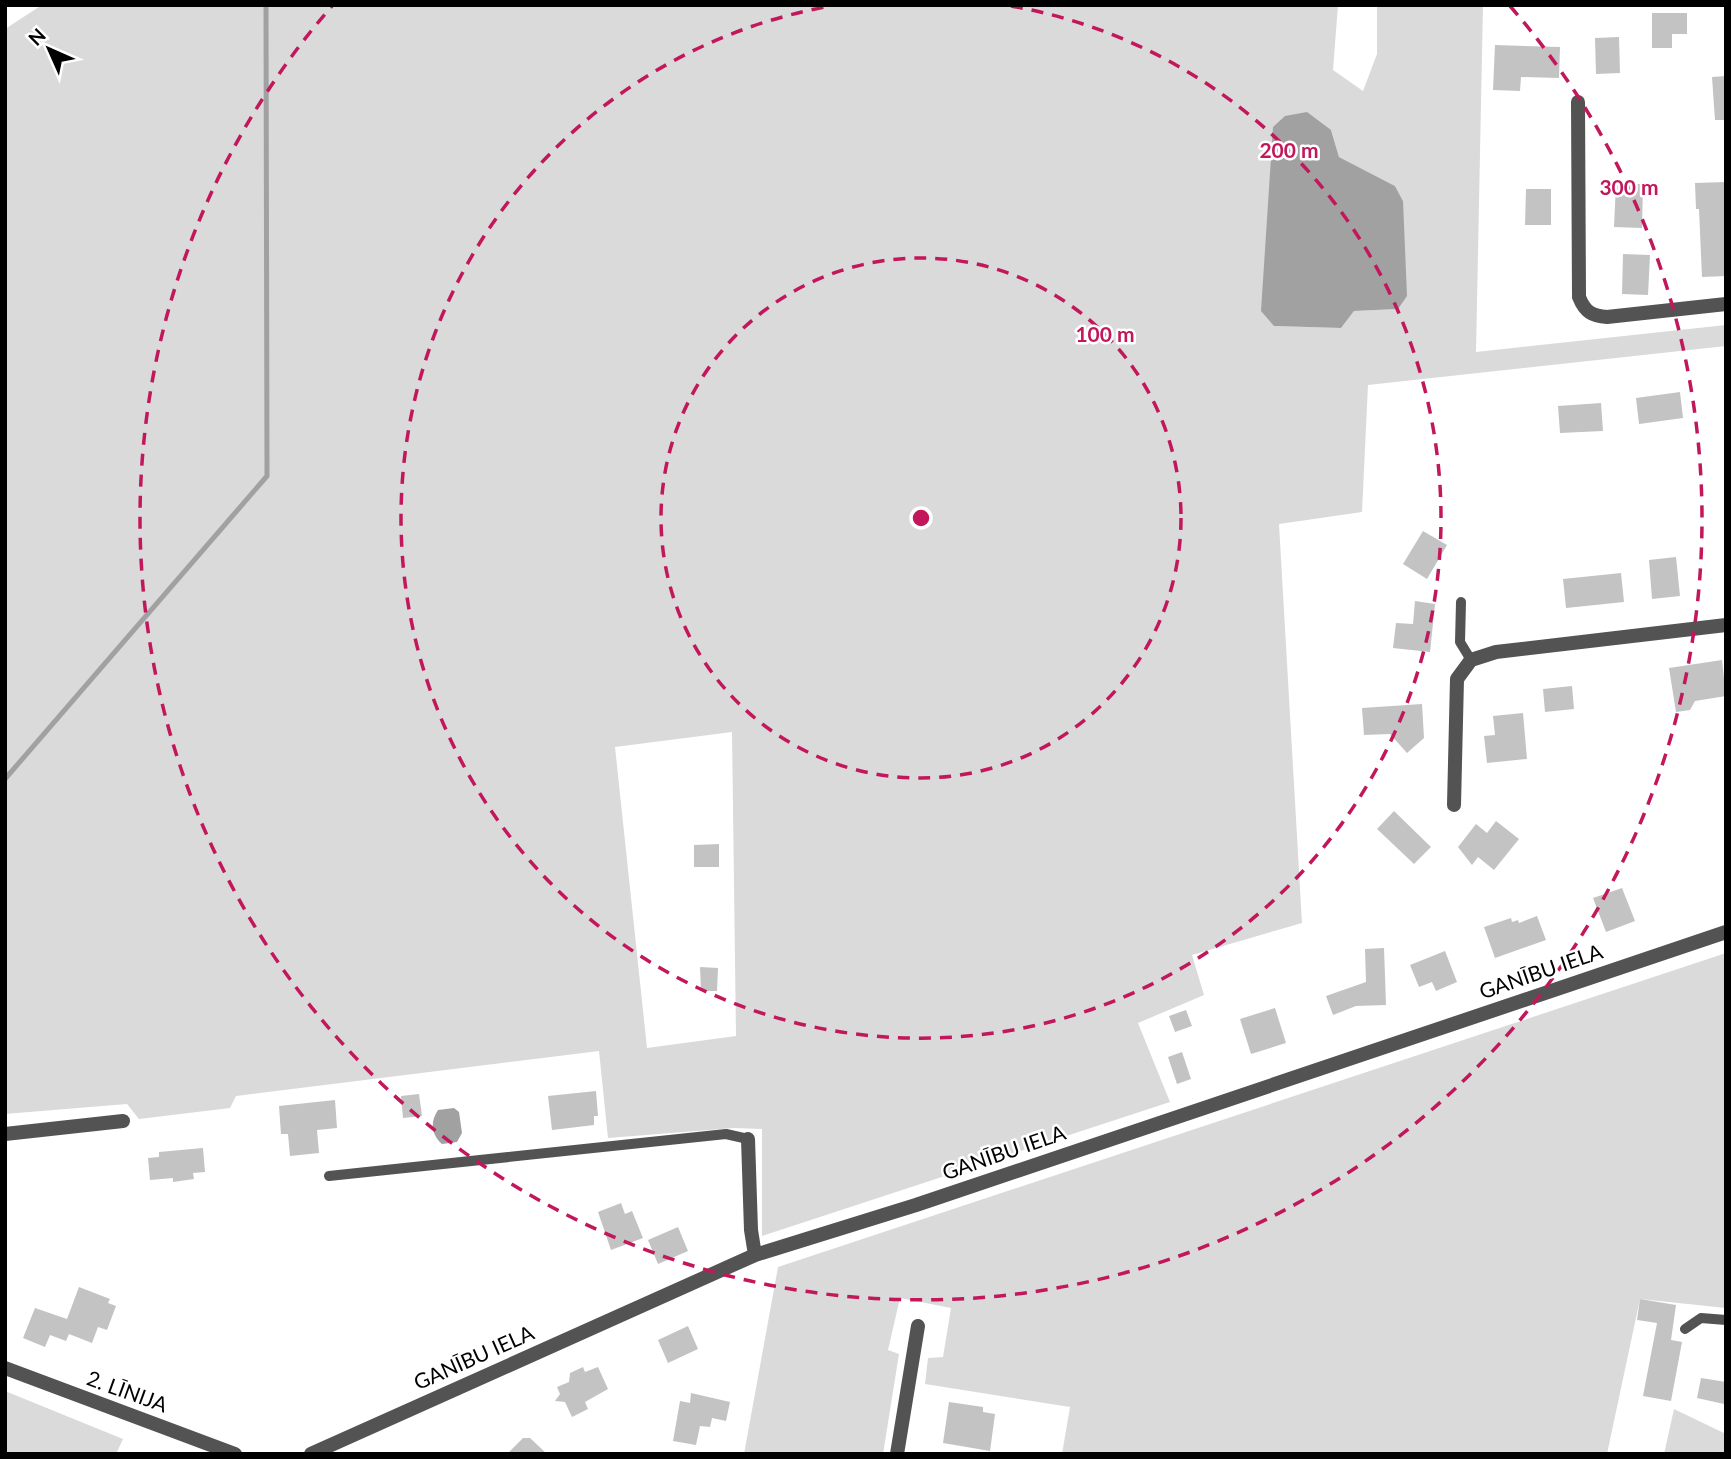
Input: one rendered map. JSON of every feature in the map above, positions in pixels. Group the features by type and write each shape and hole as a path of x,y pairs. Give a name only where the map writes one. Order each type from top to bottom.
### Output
{"street":[{"path":"1578,102 1579,297 1583,306 1592,316 1607,317 1726,304"},
{"path":"1454,805 1457,679 1471,660 1496,652 1726,625"},
{"name":"GANĪBU IELA","path":"311,1454 755,1255 916,1205 1726,932"},
{"path":"5,1134 122,1121"},
{"path":"748,1139 751,1230 755,1255"},
{"path":"897,1454 918,1326"},
{"name":"2. LĪNIJA","path":"5,1368 235,1454"}],"lane":[{"path":"1461,602 1460,642 1471,660"},
{"path":"329,1176 726,1134 748,1139"},
{"path":"1685,1329 1701,1318 1726,1320"}],"shaded area":[{"path":"42,5 1338,5 1333,70 1363,91 1377,54 1377,5 1483,5 1476,352 1726,325 1726,346 1368,385 1362,512 1279,524 1302,923 1192,955 1204,995 1138,1023 1170,1102 762,1236 762,1129 734,1128 608,1138 599,1051 236,1096 230,1108 139,1119 127,1104 5,1114 5,29","holes":["1331,130 1339,157 1395,186 1403,201 1398,309 1354,311 1341,328 1274,326","732,732 736,1036 647,1048 615,747"]},
{"path":"1307,112 1331,130 1339,157 1395,186 1403,201 1407,296 1398,309 1354,311 1341,328 1274,326 1261,311 1273,127 1285,116"},
{"path":"1726,953 1726,1308 1640,1299 1607,1454 1062,1454 1070,1407 925,1384 928,1358 943,1357 951,1308 900,1298 888,1350 899,1354 883,1454 744,1454 778,1267"},
{"path":"454,1108 459,1112 462,1133 457,1142 442,1144 434,1132 434,1119 438,1110"},
{"path":"5,1391 123,1439 116,1454 5,1454"},
{"path":"1674,1409 1726,1434 1726,1454 1664,1454"}],"building":[{"path":"1652,13 1687,13 1687,34 1672,34 1672,48 1652,48"},
{"path":"1619,37 1620,73 1596,74 1595,38"},
{"path":"1495,45 1560,47 1559,78 1521,77 1520,91 1493,90"},
{"path":"1726,76 1726,120 1715,120 1712,77"},
{"path":"1726,182 1726,276 1702,277 1695,183"},
{"path":"1616,184 1643,184 1642,228 1614,227"},
{"path":"1526,189 1551,189 1551,225 1525,225"},
{"path":"1623,254 1650,255 1648,295 1622,294"},
{"path":"1680,392 1683,418 1639,424 1636,398"},
{"path":"1601,403 1603,431 1560,433 1558,406"},
{"path":"1423,531 1447,545 1427,579 1403,564"},
{"path":"1676,557 1680,596 1652,599 1649,560"},
{"path":"1621,573 1624,602 1566,608 1563,579"},
{"path":"1415,601 1435,604 1430,652 1393,648 1396,623 1413,624"},
{"path":"1722,660 1726,696 1695,701 1690,710 1676,712 1669,668"},
{"path":"1572,686 1574,709 1545,712 1543,689"},
{"path":"1422,704 1424,738 1407,753 1390,734 1364,735 1362,708"},
{"path":"1523,713 1527,759 1487,763 1484,736 1495,735 1493,716"},
{"path":"1394,811 1431,847 1414,864 1377,829"},
{"path":"1496,821 1519,839 1494,870 1478,857 1472,865 1458,847 1476,824 1487,833"},
{"path":"719,844 719,867 694,867 694,845"},
{"path":"1622,888 1635,921 1606,932 1593,898"},
{"path":"1537,916 1546,940 1495,958 1484,927 1511,918 1512,922 1518,920 1519,923"},
{"path":"1384,948 1386,1005 1356,1006 1333,1015 1326,996 1366,982 1365,949"},
{"path":"1445,951 1457,982 1436,991 1432,982 1419,987 1410,965"},
{"path":"700,967 718,968 717,991 701,991"},
{"path":"1275,1008 1286,1043 1251,1054 1240,1019"},
{"path":"1186,1010 1192,1026 1175,1032 1169,1016"},
{"path":"1182,1052 1191,1079 1177,1084 1168,1057"},
{"path":"596,1091 598,1116 594,1116 594,1125 552,1130 548,1096"},
{"path":"419,1094 422,1116 403,1118 401,1096"},
{"path":"335,1100 337,1128 317,1130 319,1153 290,1156 288,1134 281,1134 279,1106"},
{"path":"203,1148 205,1172 193,1173 194,1179 173,1182 173,1178 150,1180 148,1158 159,1157 159,1152"},
{"path":"621,1203 625,1214 632,1211 643,1238 611,1250 598,1212"},
{"path":"678,1227 688,1251 658,1264 648,1240"},
{"path":"79,1287 110,1299 108,1303 116,1306 107,1330 98,1327 92,1343 69,1334 66,1341 50,1335 45,1347 23,1338 35,1308 67,1319"},
{"path":"1640,1299 1676,1305 1671,1340 1682,1342 1671,1401 1643,1396 1657,1323 1637,1320"},
{"path":"688,1326 698,1349 668,1363 658,1340"},
{"path":"583,1367 585,1372 598,1367 608,1389 585,1402 588,1409 572,1417 565,1402 555,1401 560,1394 557,1387 569,1382 570,1373"},
{"path":"1701,1378 1726,1382 1724,1404 1697,1398"},
{"path":"691,1393 730,1402 726,1421 712,1418 710,1427 700,1426 696,1445 673,1441 680,1401 690,1403"},
{"path":"949,1402 983,1407 983,1412 995,1414 990,1451 943,1443"},
{"path":"523,1438 530,1438 547,1454 507,1454"}],"waterway":[{"path":"5,779 267,476 266,5"}]}
